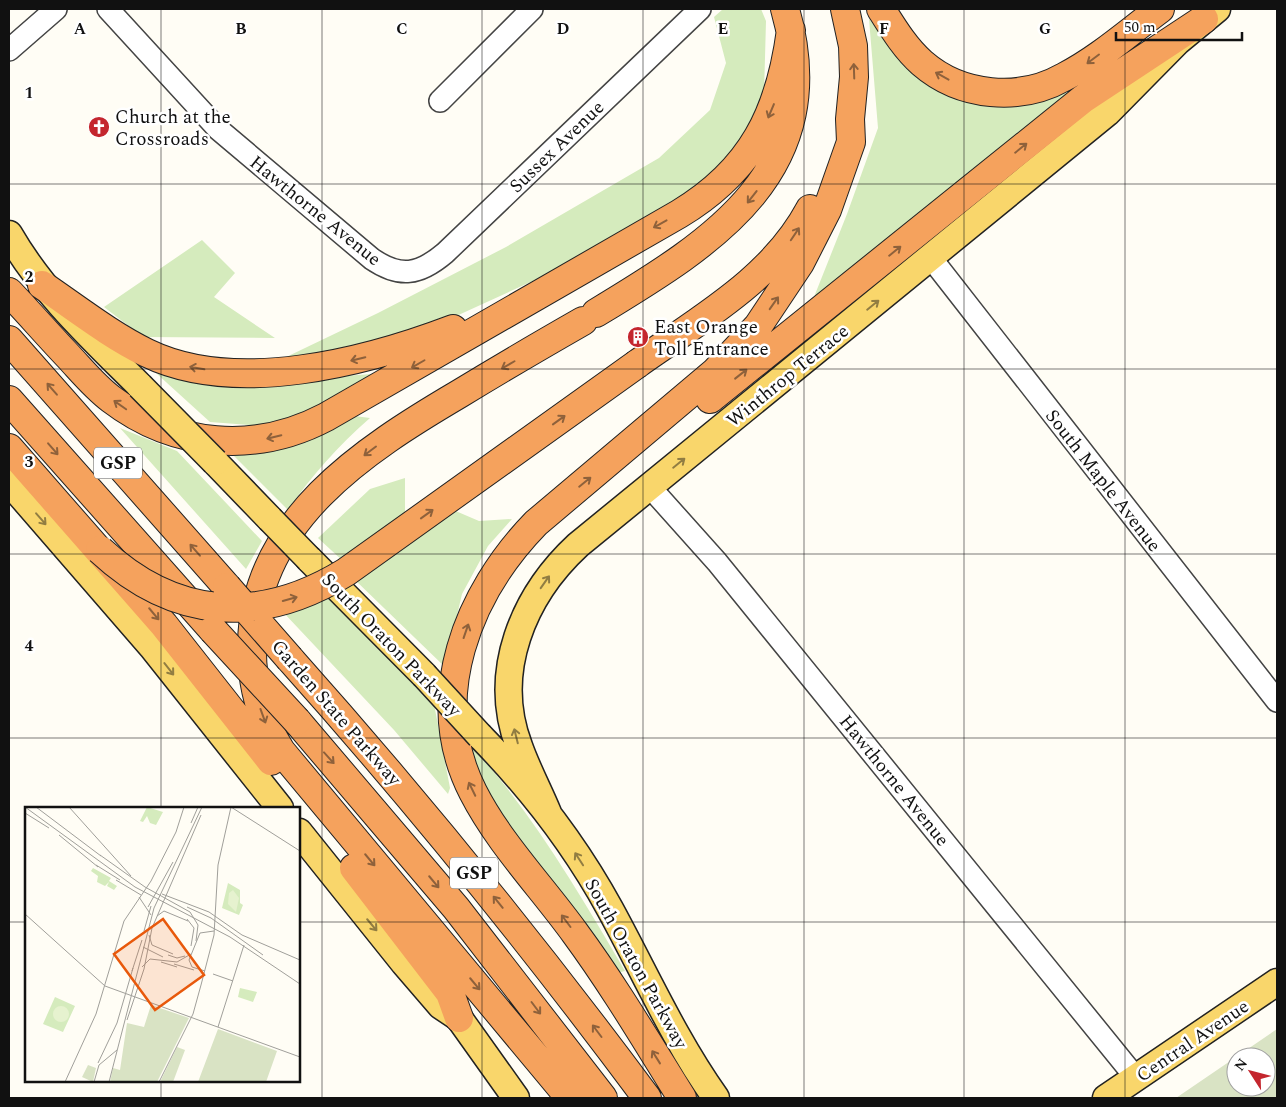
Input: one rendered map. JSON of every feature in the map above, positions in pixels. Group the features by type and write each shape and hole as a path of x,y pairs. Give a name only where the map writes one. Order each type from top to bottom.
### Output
{"highway":[{"path":"682,1098 609,981 479,802 462,763 453,716 454,684 464,636 483,591 499,565 536,522 655,425 716,372 758,326 785,289 814,238 838,186 851,142 850,119 854,77 853,54 845,9"},
{"path":"881,9 904,45 931,70 965,86 1001,93 1038,88 1064,78 1160,9"},
{"path":"655,425 691,413 1072,107 1118,74 1210,14"},
{"path":"9,292 92,381 120,406 142,419 179,435 206,440 234,442 274,437 314,423 695,205 718,188 733,174 753,146 774,103 783,74 788,19"},
{"path":"570,1098 281,751 268,729 259,705 254,681 252,646 256,601 270,565 292,528 321,493 350,466 393,434 589,317 705,242 735,216 757,190 774,162 791,117 795,70 788,19"},
{"path":"100,550 143,584 191,602 239,608 296,598 316,590 346,572 746,286 784,250 800,227 822,186 838,136 850,119"},
{"path":"42,285 119,338 148,354 195,368 228,372 264,372 322,367 371,356 425,340 478,319 581,269"},
{"name":"Garden State Parkway","path":"9,340 387,768 483,883 647,1098"},
{"name":"Garden State Parkway","path":"9,400 297,721 462,915 603,1098"},
{"path":"12,452 100,550 178,642 450,993 459,1018"}],"main road":[{"name":"Winthrop Terrace","path":"548,813 518,745 510,711 509,673 515,642 534,598 558,564 649,486 1107,113 1177,42 1210,14"},
{"name":"South Oraton Parkway","path":"9,234 42,285 74,321 424,675 509,766 548,813 609,908 697,1071 716,1098"},
{"path":"9,482 152,647 279,807"},
{"path":"300,833 441,1006 459,1018 516,1098"},
{"name":"Central Avenue","path":"1106,1098 1277,982"}],"street":[{"path":"9,50 56,9"},
{"name":"Hawthorne Avenue","path":"108,9 218,129 372,259 389,268 405,272"},
{"path":"440,101 532,9"},
{"name":"Sussex Avenue","path":"405,272 430,264 445,253 700,9"},
{"name":"South Maple Avenue","path":"930,258 1277,701"},
{"name":"Hawthorne Avenue","path":"649,486 717,562 1136,1078"}],"green space":[{"path":"723,9 761,9 766,21 764,94 738,149 691,194 546,275 419,333 280,360 378,313 506,247 659,158 710,110 726,63 714,17"},
{"path":"869,19 910,70 957,98 1014,104 1069,92 812,302 847,214 878,128"},
{"path":"202,240 235,273 214,297 275,338 143,337 104,307"},
{"path":"156,373 217,385 372,374 317,409 261,426 210,422"},
{"path":"347,415 370,418 326,461 288,510 227,449"},
{"path":"120,428 177,451 262,541 246,569"},
{"path":"405,478 405,515 344,562 318,538 370,489"},
{"path":"451,509 479,521 512,519 488,546 462,594 445,667 354,579"},
{"path":"327,595 434,704 450,788 448,794 394,730 283,612"},
{"path":"467,741 490,767 533,823 571,881 625,971 617,973 493,807"},
{"path":"1277,1029 1277,1098 1176,1098 1226,1064 1226,1097 1276,1097 1276,1047 1251,1047"}],"place":[{"name":"Church at the Crossroads","path":"99,127"},
{"name":"East Orange Toll Entrance","path":"638,337"}]}
